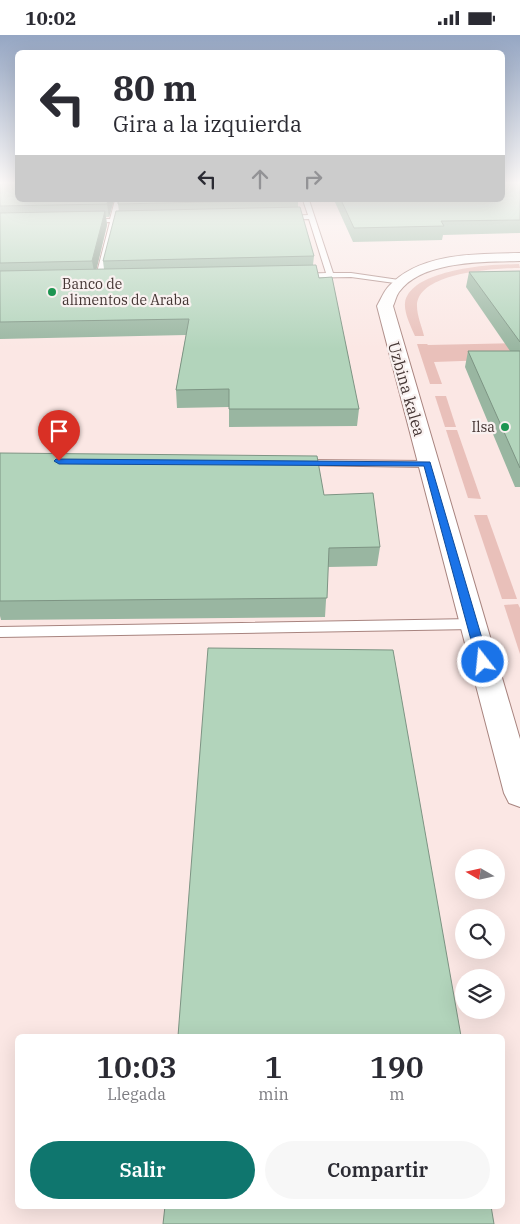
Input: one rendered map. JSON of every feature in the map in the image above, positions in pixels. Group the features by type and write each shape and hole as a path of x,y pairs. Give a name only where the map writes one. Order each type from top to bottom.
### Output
{"street":[{"name":"Uzbina kalea","path":"520,257 455,261 426,269 400,282 387,298 385,306 427,464 520,793"}],"lane":[{"path":"99,280 108,237"},
{"path":"318,237 330,275"},
{"path":"292,276 351,275 400,282"},
{"path":"89,280 109,280"},
{"path":"294,463 427,464"},
{"path":"0,633 473,624"}],"shaded area":[{"path":"0,237 520,237 520,1224 0,1224"},
{"path":"519,264 520,268 494,269 460,274 430,286 420,295 417,306 424,336 415,336 407,315 405,303 409,293 417,285 428,279 456,270 492,265"},
{"path":"520,343 520,359 434,362 442,384 430,384 417,344 428,345"},
{"path":"435,396 446,396 456,427 445,427"},
{"path":"446,430 457,430 481,499 468,498"},
{"path":"474,515 487,515 517,599 502,599"},
{"path":"518,604 520,608 520,654 504,605"}],"building":[{"path":"0,237 98,237 92,261 0,263"},
{"path":"109,237 309,237 314,256 103,261"},
{"path":"316,265 319,278 332,277 359,409 229,409 229,389 176,390 189,319 0,322 0,271"},
{"path":"520,271 520,342 469,272"},
{"name":"Ilsa","path":"468,351 520,351 520,468"},
{"path":"0,453 317,456 324,495 373,493 380,547 329,548 327,598 0,601"},
{"path":"208,648 393,650 455,1002 455,1019 458,1019 461,1034 178,1034"},
{"path":"165,1209 492,1209 494,1224 163,1224"}],"place":[{"name":"Banco de alimentos de Araba","path":"52,292"},
{"name":"Ilsa","path":"505,427"}],"route":[{"path":"59,461 427,464 483,662"}]}
